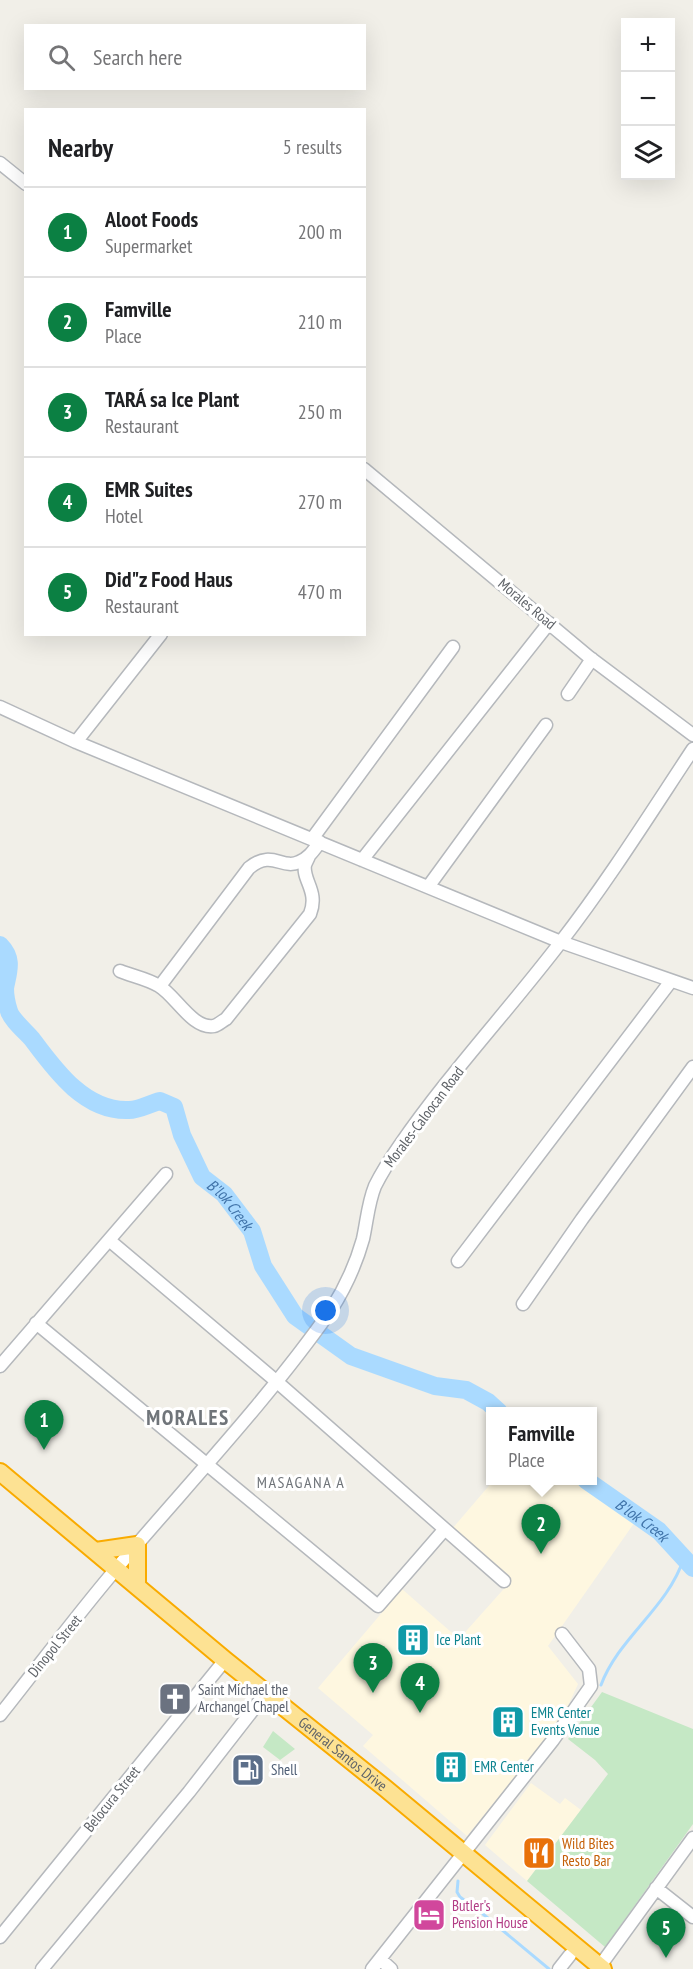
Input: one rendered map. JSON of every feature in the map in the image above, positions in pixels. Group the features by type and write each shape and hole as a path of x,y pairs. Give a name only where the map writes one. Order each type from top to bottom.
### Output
{"highway":[{"name":"General Santos Drive","path":"0,1472 96,1551 113,1572 137,1586 259,1702 460,1857 597,1968"},
{"name":"General Santos Drive","path":"0,1485 113,1572 221,1664 385,1788 570,1955 597,1968"},
{"path":"96,1551 137,1545 137,1586"}],"street":[{"path":"0,163 24,182"},
{"name":"Morales Road","path":"366,471 592,659 693,735"},
{"path":"362,860 549,623"},
{"path":"76,742 159,636"},
{"path":"120,971 160,986 201,1024 216,1026 226,1019 310,914 314,896 305,868 316,841 453,647"},
{"path":"568,694 592,659"},
{"path":"0,707 76,742 561,942 693,988"},
{"path":"428,887 546,725"},
{"name":"Morales-Caloocan Road","path":"113,1572 207,1464 320,1324 345,1286 356,1263 374,1188 385,1167 417,1120 561,942 693,749"},
{"path":"160,986 249,868 257,861 278,860 294,864 309,856"},
{"path":"458,1261 671,981"},
{"path":"523,1304 693,1067"},
{"path":"0,1366 166,1174"},
{"path":"109,1240 276,1381 504,1581"},
{"path":"36,1323 378,1606 444,1530"},
{"name":"Dinopol Street","path":"0,1715 113,1572"},
{"path":"391,1969 376,1964 553,1740 591,1686 589,1669 562,1634"},
{"name":"Belocura Street","path":"0,1937 5,1922 221,1664"},
{"path":"42,1969 189,1792 259,1702"},
{"path":"597,1968 693,1838"},
{"path":"656,1888 693,1917"},
{"path":"559,1969 570,1955"}],"shaded area":[{"name":"EMR Center","path":"490,1485 590,1485 637,1519 548,1646 578,1684 562,1719 467,1836 363,1746 373,1735 318,1688 402,1589 459,1639 511,1581 452,1529"},
{"path":"531,1783 560,1804 565,1798 581,1810 527,1881 485,1845"}],"green space":[{"path":"602,1692 693,1729 693,1824 605,1947 527,1881 608,1774 595,1760 568,1739"},
{"path":"273,1731 295,1749 280,1760 263,1747"}],"waterway":[{"name":"B'lok Creek","path":"0,945 9,961 5,994 10,1014 16,1022 61,1076 85,1097 113,1109 137,1109 160,1101 174,1107 182,1135 202,1177 224,1194 252,1231 263,1266 295,1316 351,1356 435,1386 466,1390 494,1407"},
{"name":"B'lok Creek","path":"593,1485 659,1531 693,1568"},
{"path":"601,1685 619,1652 666,1593 684,1558"},
{"path":"458,1881 457,1892 472,1906"},
{"path":"483,1914 549,1969"}],"place":[{"name":"Aloot Foods","path":"44,1450"},
{"name":"Famville","path":"541,1554"},
{"name":"Ice Plant","path":"413,1640"},
{"name":"TARÁ sa Ice Plant","path":"373,1693"},
{"name":"Saint Michael the Archangel Chapel","path":"175,1699"},
{"name":"EMR Suites","path":"420,1713"},
{"name":"EMR Center Events Venue","path":"508,1722"},
{"name":"EMR Center","path":"451,1767"},
{"name":"Shell","path":"248,1770"},
{"name":"Wild Bites Resto Bar","path":"539,1853"},
{"name":"Butler's Pension House","path":"429,1915"},
{"name":"Did\"z Food Haus","path":"666,1958"}],"district":[{"name":"MORALES","path":"188,1418"},
{"name":"MASAGANA A","path":"301,1482"}]}
